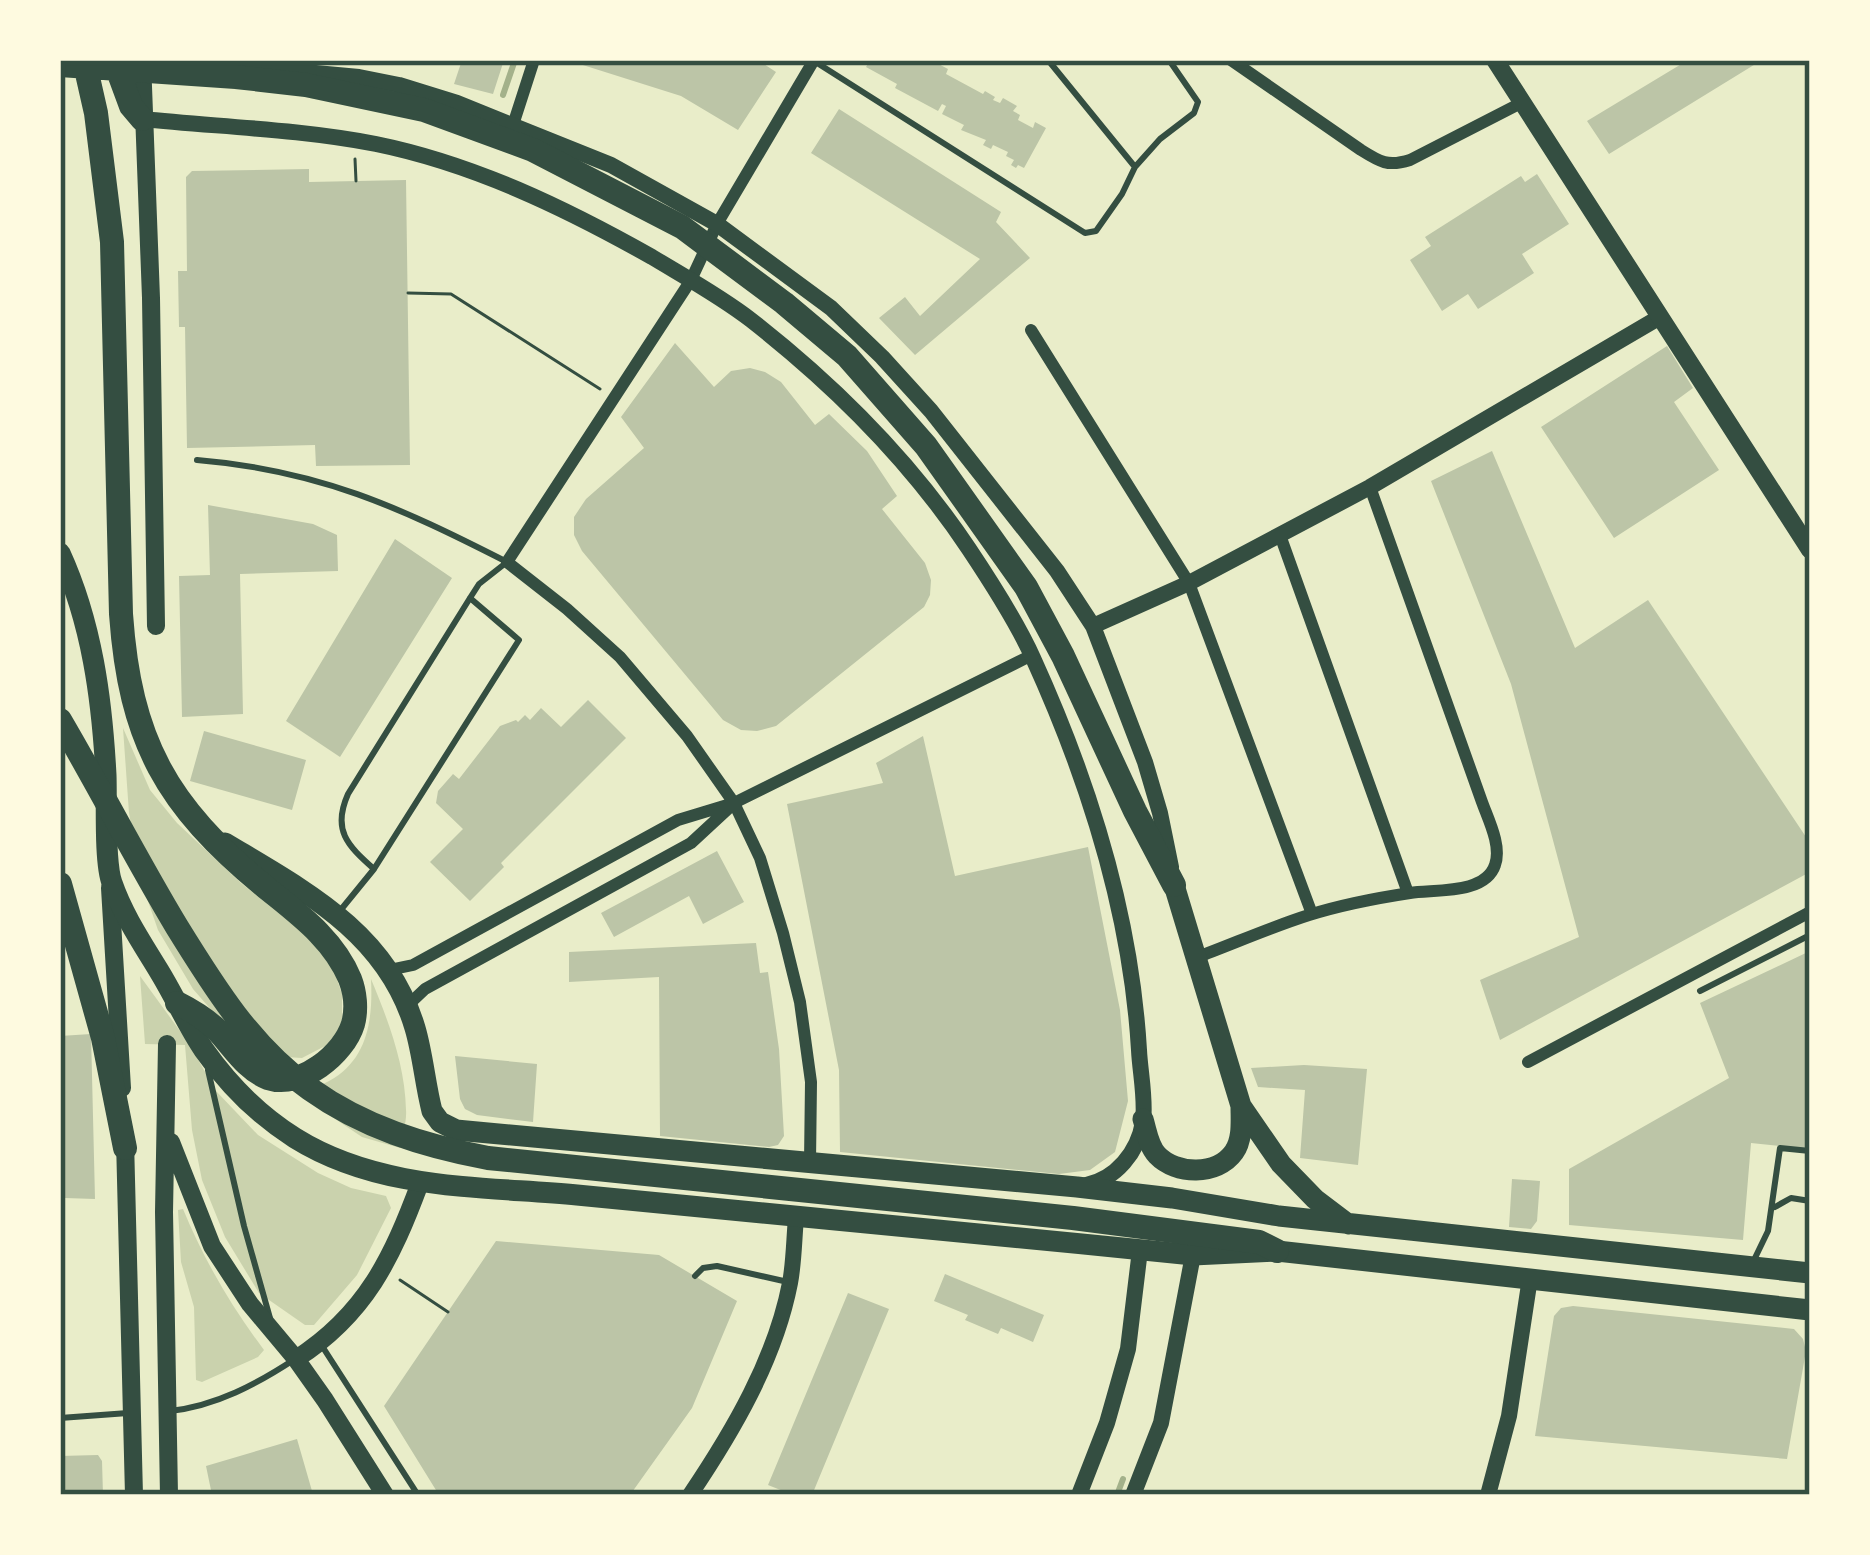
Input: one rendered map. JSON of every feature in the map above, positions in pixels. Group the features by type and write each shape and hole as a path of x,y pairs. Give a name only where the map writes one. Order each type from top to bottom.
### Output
{"highway":[{"path":"84,60 96,113 112,242 124,659 133,707 178,801 229,856 308,920 336,952 351,982 355,1004 343,1045 304,1075 284,1080 250,1067 216,1030 177,1003"},
{"path":"114,60 131,106 142,119"},
{"path":"60,65 307,85 424,110 533,150 682,227 847,356 907,423 1026,587 1174,885"},
{"path":"60,720 169,914 232,1013 308,1088 390,1132 488,1158 1073,1218 1259,1243 1277,1251"},
{"path":"60,884 103,1038 125,1148"}],"main road":[{"path":"142,60 156,626"},
{"path":"1495,60 1810,550"},
{"path":"60,554 88,632 104,739 125,1148 134,1495"},
{"path":"205,830 356,929 389,970 407,1006 435,1117 446,1126 470,1132 1077,1186 1348,1224 1810,1273"},
{"path":"110,879 137,937 203,1048 229,1082 294,1138 383,1175 420,1183 1193,1255 1277,1251 1810,1310"},
{"path":"1174,885 1241,1106 1280,1164 1348,1224"},
{"path":"167,1044 169,1495"},
{"path":"1143,1120 1150,1144 1169,1165 1201,1169 1226,1160 1236,1150 1241,1106"},
{"path":"166,1129 212,1246 250,1304 296,1359 385,1495"},
{"path":"577,1195 558,1173 557,1163 564,1148 582,1142"},
{"path":"296,1359 346,1320 384,1269 420,1183"}],"street":[{"path":"177,60 358,77 457,103 611,165 717,224 830,308 931,411 1057,571 1093,626 1145,762 1174,885"},
{"path":"513,125 534,60"},
{"path":"1231,60 1360,150 1395,165 1523,102"},
{"path":"810,1162 811,1082 800,1003 760,858 734,803 687,736 620,657 507,562 692,280 717,224 814,61"},
{"path":"142,119 300,132 376,144 503,183 558,207 692,280 748,317 817,375 884,442 968,548 1032,655 1086,790 1110,866 1138,1032 1143,1120 1137,1142 1116,1172 1095,1184 1077,1186"},
{"path":"1093,626 1189,583 1370,487 1660,317"},
{"path":"1031,330 1189,583 1312,914"},
{"path":"1195,958 1312,914 1476,883 1496,865 1496,844 1370,487"},
{"path":"1280,536 1408,893"},
{"path":"389,970 412,965 679,820 734,803 1032,655"},
{"path":"407,1006 425,988 691,844 734,803"},
{"path":"1528,1062 1810,912"},
{"path":"690,1495 728,1438 772,1346 790,1282 796,1218"},
{"path":"1079,1495 1107,1423 1128,1349 1140,1250"},
{"path":"1133,1495 1161,1423 1193,1255"},
{"path":"1488,1495 1509,1416 1530,1278"}],"lane":[{"path":"1048,60 1135,166"},
{"path":"814,61 1085,233 1096,231 1135,166 1194,113 1198,102 1169,60"},
{"path":"197,460 262,468 335,485 405,511 507,562 479,584 340,811 342,833 374,869"},
{"path":"337,914 374,869 519,640 470,598"},
{"path":"1700,992 1810,934"},
{"path":"203,1048 244,1226 276,1335"},
{"path":"1768,1231 1780,1148 1810,1151"},
{"path":"1751,1268 1776,1205 1791,1198 1810,1201"},
{"path":"695,1276 703,1268 717,1266 790,1282"},
{"path":"320,1343 418,1495"},
{"path":"166,1411 237,1392 296,1359"},
{"path":"60,1418 131,1413"}],"path":[{"path":"408,293 451,294 614,398"},
{"path":"384,1269 448,1312"}],"green space":[{"path":"123,728 150,790 177,823 311,939 332,965 342,994 342,1024 327,1045 302,1058 286,1057 234,1036 193,989 158,930 141,881 129,813"},
{"path":"140,976 188,1042 216,1091 258,1135 318,1173 351,1188 386,1196 391,1208 357,1275 314,1325 305,1325 259,1293 225,1237 202,1180 192,1130 185,1045 145,1044"},
{"path":"371,979 403,1076 406,1115 400,1148 362,1137 292,1090 325,1083 352,1062 369,1023"},
{"path":"183,1209 219,1282 264,1350 202,1382 196,1380 194,1307 181,1262 178,1210"}],"building":[{"path":"462,60 504,60 493,94 454,84"},
{"path":"567,60 758,60 776,72 738,130 681,96"},
{"path":"870,60 931,60 948,69 946,74 985,91 993,100 1000,103 1003,98 1017,106 1013,111 1020,115 1018,120 1046,128 1024,168 1016,168 1008,152 983,145 986,140 961,130 964,125 942,114 946,106 942,104 938,111 895,88 897,84 866,67"},
{"path":"1688,60 1762,60 1609,154 1587,121"},
{"path":"839,109 1001,212 996,222 1030,258 915,355 879,318 905,297 920,316 980,259 811,153"},
{"path":"309,169 309,182 406,180 410,465 316,466 315,445 187,448 185,327 179,327 178,271 187,271 186,177 192,171"},
{"path":"1537,174 1569,224 1522,254 1534,273 1478,309 1468,294 1442,311 1410,260 1431,246 1425,237 1521,176 1525,182"},
{"path":"675,343 714,387 731,371 750,368 781,382 815,425 829,414 867,451 897,496 882,509 925,563 931,580 924,607 776,726 757,731 741,730 723,720 582,551 574,535 574,517 586,499 644,448 621,417"},
{"path":"1667,346 1693,388 1674,402 1719,470 1614,538 1541,427"},
{"path":"1492,451 1575,648 1648,600 1810,843 1810,872 1500,1040 1480,980 1579,937 1511,684 1431,481"},
{"path":"208,505 313,524 337,535 338,571 240,574 243,714 182,717 179,576 210,575"},
{"path":"395,539 452,578 340,757 286,721"},
{"path":"588,700 626,738 501,863 504,867 470,901 430,862 463,829 436,803 438,791 453,774 459,779 500,726 525,715 530,720 541,708 561,727"},
{"path":"204,731 306,760 292,810 190,781"},
{"path":"923,736 955,876 1088,847 1120,1010 1128,1101 1115,1152 1090,1170 1059,1174 840,1152 839,1070 787,804 883,783 876,763"},
{"path":"717,851 744,902 703,924 689,896 614,937 601,913"},
{"path":"756,943 760,973 768,972 784,1136 778,1145 769,1147 660,1136 659,977 569,982 569,952"},
{"path":"1810,951 1810,1149 1751,1143 1743,1240 1569,1225 1569,1169 1729,1078 1700,1003"},
{"path":"91,1034 95,1199 65,1198 60,1036"},
{"path":"455,1056 537,1064 533,1122 477,1115 465,1109"},
{"path":"1251,1068 1367,1069 1358,1165 1300,1158 1305,1090 1258,1087"},
{"path":"1512,1179 1540,1181 1537,1221 1531,1229 1509,1227"},
{"path":"496,1241 659,1255 737,1301 692,1408 630,1495 439,1495 384,1406"},
{"path":"945,1274 1044,1315 1033,1342 1001,1328 998,1334 934,1301"},
{"path":"848,1293 889,1309 812,1495 793,1495 768,1485"},
{"path":"1561,1308 1794,1329 1806,1351 1787,1459 1535,1436 1554,1316"},
{"path":"297,1439 312,1491 212,1495 206,1466"},
{"path":"98,1455 103,1495 60,1495 60,1456"}],"waterway":[{"path":"503,95 515,60"},
{"path":"1117,1495 1123,1479"}]}
